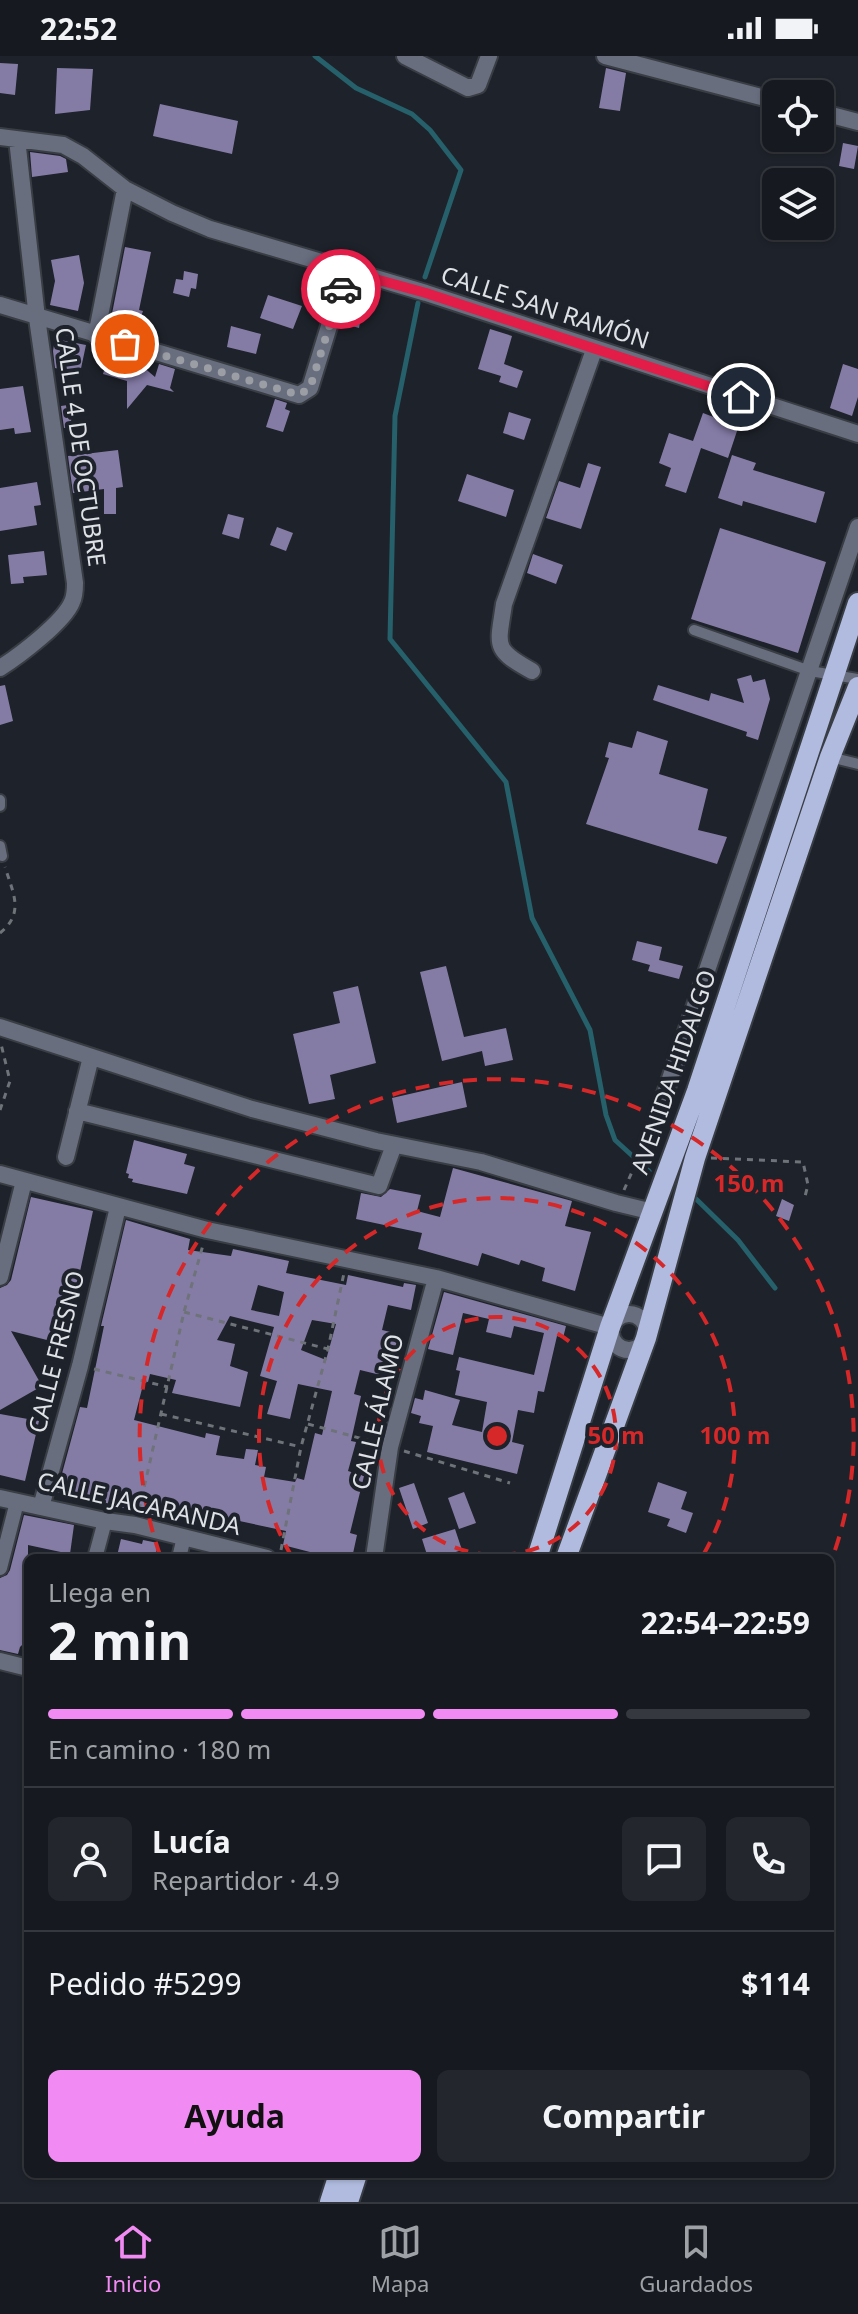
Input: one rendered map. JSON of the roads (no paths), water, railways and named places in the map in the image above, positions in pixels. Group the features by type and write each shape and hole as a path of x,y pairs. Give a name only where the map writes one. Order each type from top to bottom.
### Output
{"main road":[{"name":"AVENIDA HIDALGO","path":"538,1554 610,1327 697,1091 858,603"},
{"name":"AVENIDA HIDALGO","path":"567,1554 646,1338 695,1158 830,757 858,687"},
{"path":"330,2202 338,2178"},
{"path":"348,2202 356,2178"}],"street":[{"path":"407,57 468,88 478,85 489,56"},
{"path":"605,56 762,97"},
{"path":"834,116 858,122"},
{"name":"CALLE SAN RAMÓN","path":"8,138 63,145 83,156 125,189 210,229 426,293 858,434"},
{"name":"CALLE 4 DE OCTUBRE","path":"0,668 16,658 66,613 74,599 75,583 8,138"},
{"path":"96,336 125,189"},
{"path":"0,305 299,395 310,388 346,271"},
{"path":"532,671 505,656 499,641 504,604 594,350"},
{"path":"657,1117 858,527"},
{"path":"0,1027 252,1109 394,1145 481,1162 653,1212"},
{"path":"66,1157 91,1057"},
{"path":"77,1111 379,1186 394,1145"},
{"path":"0,1174 207,1230 436,1278 610,1327"},
{"path":"0,1277 24,1181"},
{"name":"CALLE FRESNO","path":"41,1507 80,1366 118,1207"},
{"name":"CALLE ÁLAMO","path":"375,1554 390,1447 436,1278"},
{"path":"635,1314 645,1322 646,1338 636,1349 623,1350 613,1340 610,1327 621,1315 635,1314"},
{"name":"CALLE JACARANDA","path":"0,1498 135,1525 251,1554"},
{"path":"0,1568 17,1502"},
{"path":"96,1554 105,1521"},
{"path":"180,1554 184,1537"},
{"path":"0,1661 24,1667"}],"lane":[{"path":"694,630 810,671 858,679"},
{"path":"830,757 858,764"},
{"path":"0,800 0,806"}],"waterway":[{"path":"315,56 356,88 412,114 430,130 461,170 425,277"},
{"path":"418,303 395,416 390,639 506,782 532,918 590,1030 606,1115 615,1140 649,1171"},
{"path":"691,1194 738,1240 775,1288"}]}
